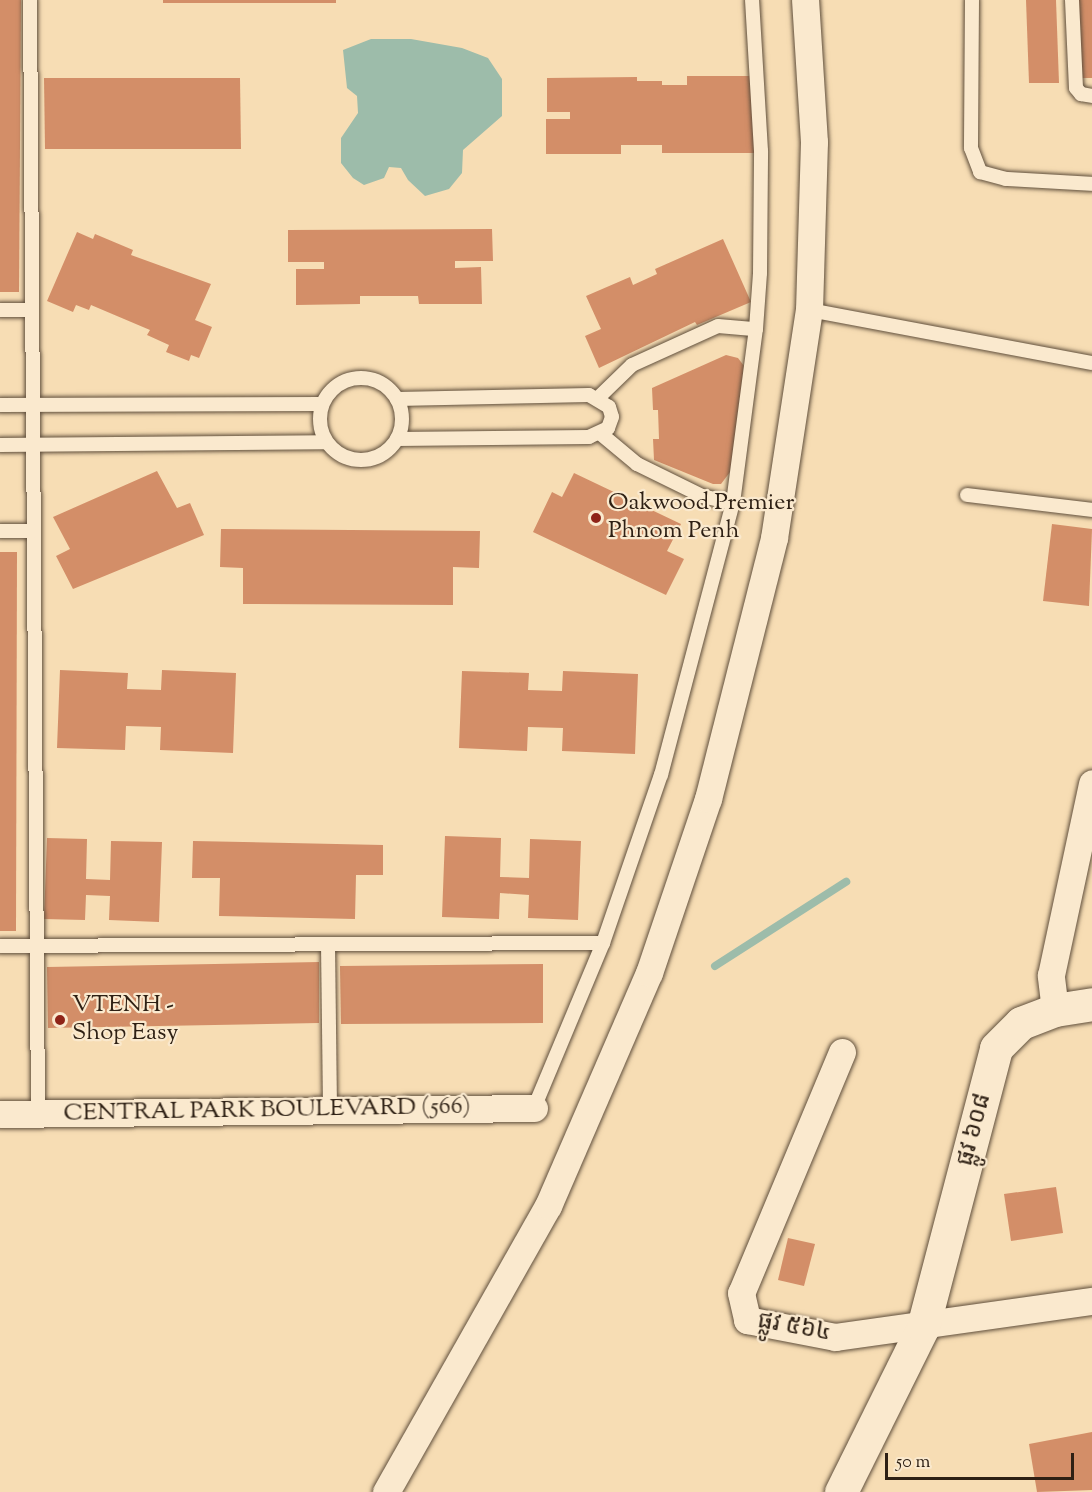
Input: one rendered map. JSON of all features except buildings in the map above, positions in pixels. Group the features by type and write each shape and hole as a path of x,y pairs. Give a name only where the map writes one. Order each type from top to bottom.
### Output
{"street":[{"path":"386,1492 548,1206 649,973 708,800 774,538 809,310 814,142 805,0"},
{"path":"1055,1010 1051,975 1092,783"},
{"name":"ផ្លូវ ៦០៨","path":"841,1492 923,1327 996,1048 1021,1023 1055,1010 1092,1004"},
{"name":"ផ្លូវ ៥៦៤","path":"842,1052 741,1293 747,1320 835,1337 923,1327 1092,1301"},
{"name":"CENTRAL PARK BOULEVARD (566)","path":"0,1114 534,1108"}],"lane":[{"path":"30,0 38,1114"},
{"path":"534,1108 603,943 661,775 733,503 756,329 761,151 752,0"},
{"path":"972,0 971,148 980,172 1006,179 1092,184"},
{"path":"1072,0 1076,87 1081,94 1092,96"},
{"path":"0,310 32,310"},
{"path":"809,310 1092,363"},
{"path":"598,399 632,365 718,326 756,329"},
{"path":"0,445 324,442 352,460 366,460 380,456 397,439 402,414 397,399 382,384 362,378 335,386 322,404 319,418 324,442"},
{"path":"397,399 589,395 609,407 612,417 601,434 589,437 397,439"},
{"path":"0,405 322,404"},
{"path":"601,434 637,464 702,496 733,503"},
{"path":"967,495 1092,510"},
{"path":"0,531 34,531"},
{"path":"0,946 603,943"},
{"path":"328,944 330,1110"}],"shaded area":[{"path":"371,39 411,39 462,48 488,58 502,79 502,116 463,150 462,173 449,189 425,196 408,180 401,168 389,167 384,178 364,185 353,178 341,163 341,138 358,113 357,96 347,88 343,50"}],"waterway":[{"path":"715,966 846,882"}],"place":[{"name":"Oakwood Premier Phnom Penh","path":"596,518"},
{"name":"VTENH - Shop Easy","path":"60,1020"}]}
